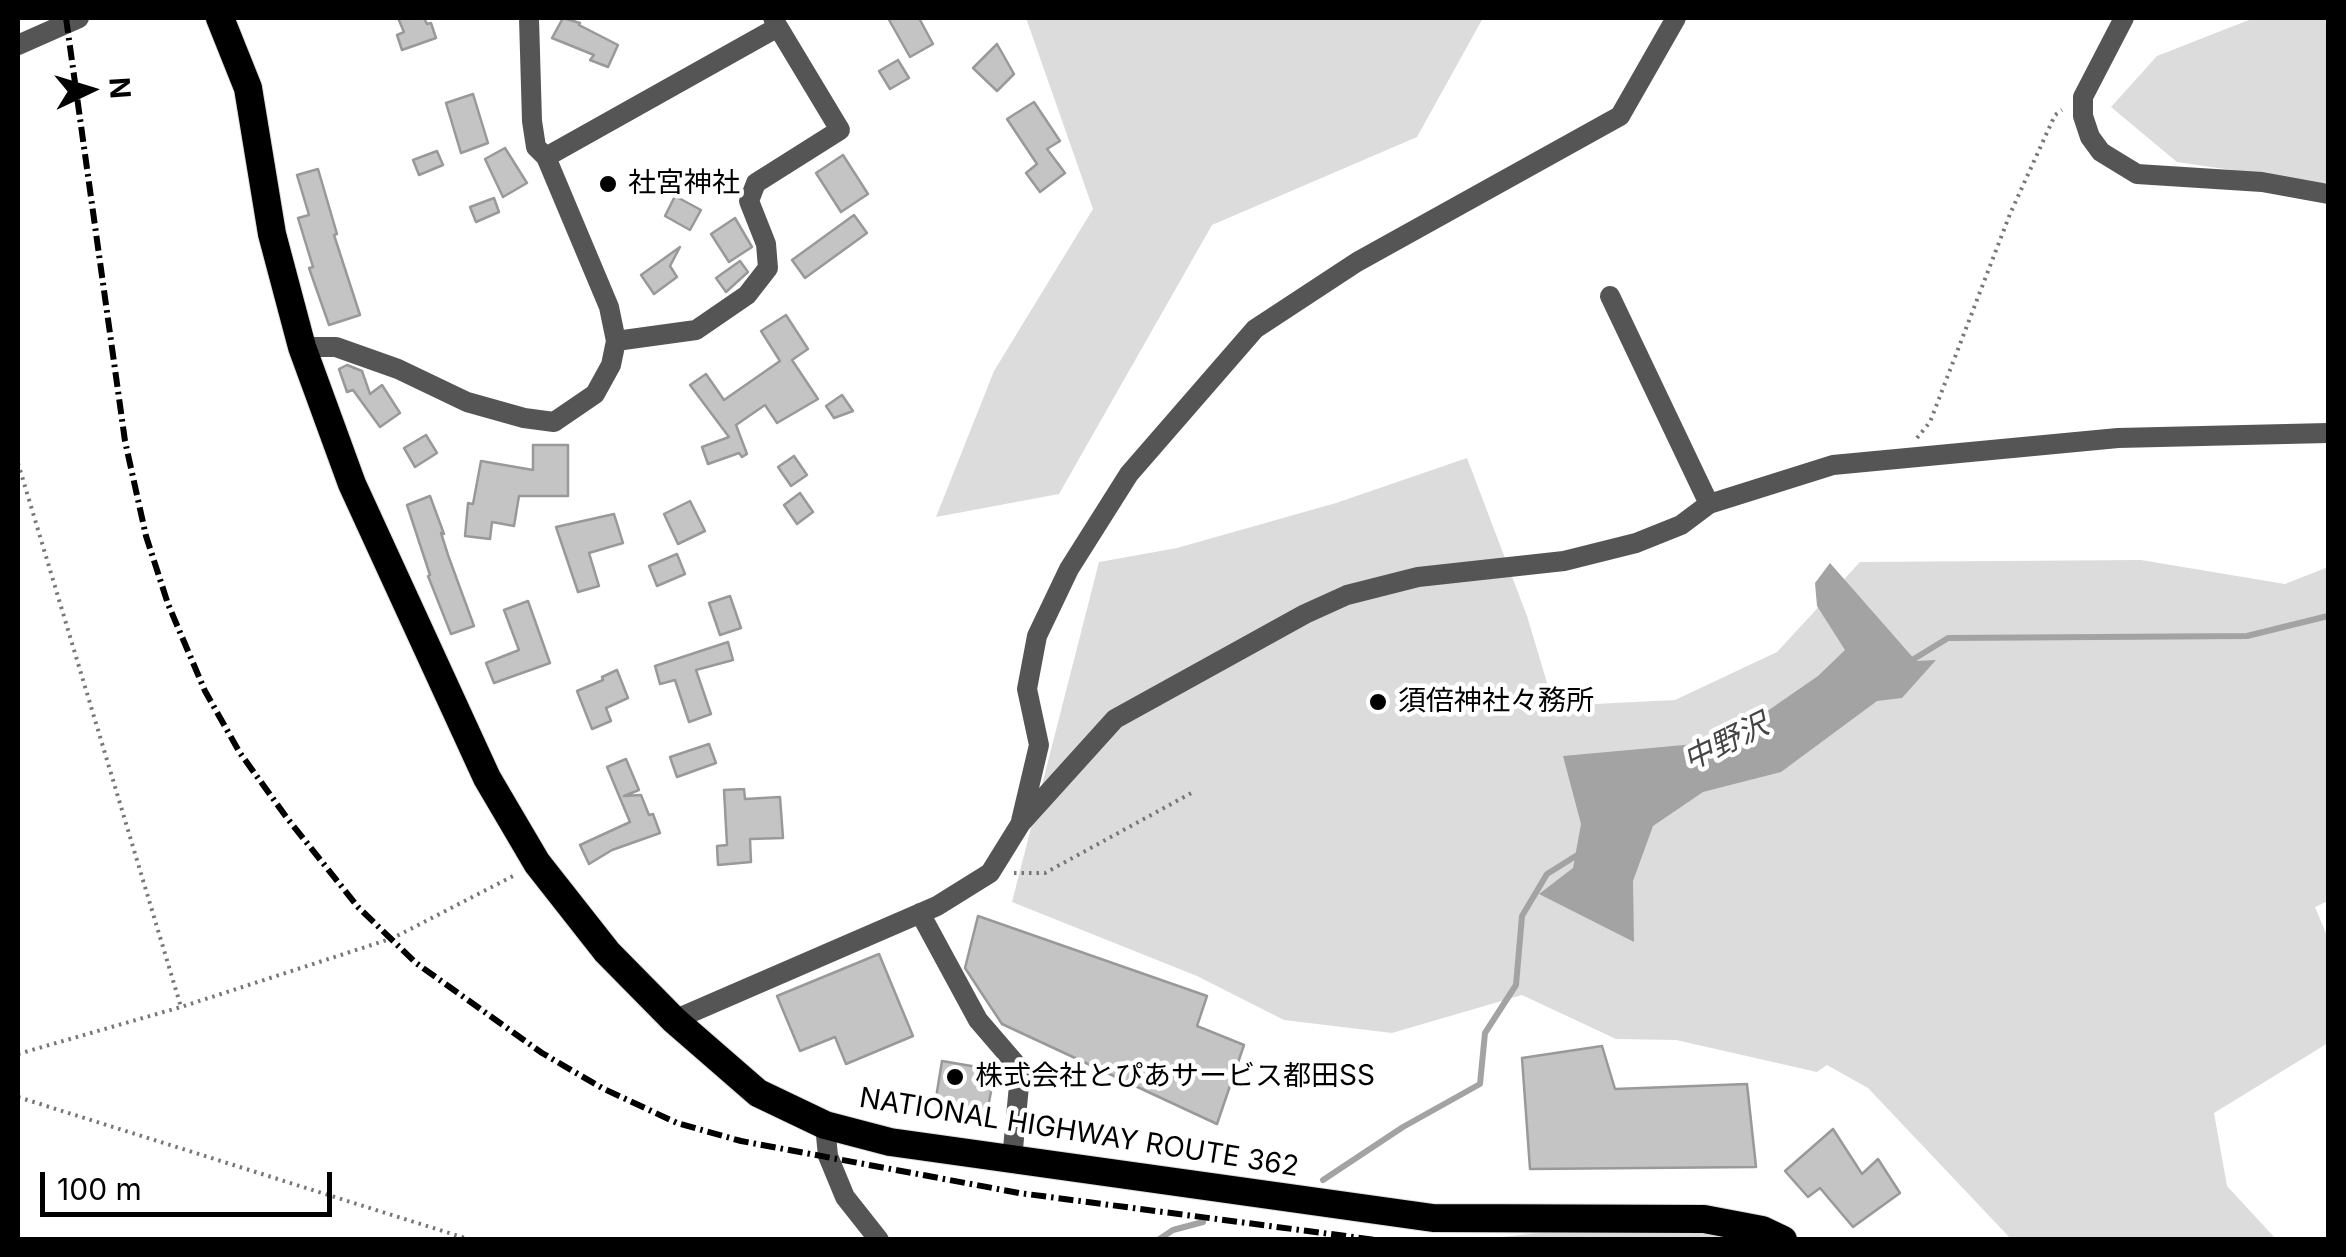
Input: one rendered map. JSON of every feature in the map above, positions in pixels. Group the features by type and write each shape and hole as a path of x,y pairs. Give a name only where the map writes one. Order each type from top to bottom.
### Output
{"highway":[{"name":"NATIONAL HIGHWAY ROUTE 362","path":"220,18 248,88 272,234 302,348 352,484 488,778 537,863 607,952 674,1020 758,1093 825,1126 890,1142 1434,1218 1704,1219 1762,1230 1783,1240"}],"street":[{"path":"18,44 79,18"},
{"path":"302,348 336,347 398,369 466,402 524,418 554,422 595,394 611,365 616,340 609,308 546,157 536,147 530,18"},
{"path":"1021,823 1039,744 1027,689 1037,636 1068,569 1128,474 1255,329 1357,262 1620,116 1676,18"},
{"path":"2124,18 2083,97 2090,137 2101,152 2137,174 2262,182 2328,194"},
{"path":"546,157 776,22 840,130 756,183 750,201 766,244 768,268 747,295 696,330 616,340"},
{"path":"1610,296 1709,504"},
{"path":"674,1020 920,914 990,873 1021,823 1115,719 1348,594 1418,577 1564,561 1636,543 1681,525 1709,504 1833,465 2118,438 2328,434"},
{"path":"920,914 962,994 1020,1076 1012,1159"},
{"path":"825,1126 828,1156 844,1197 878,1240"}],"path":[{"path":"1900,460 1930,422 2010,214 2055,114 2083,97"},
{"path":"18,463 181,1008"},
{"path":"990,873 1045,873 1196,791"},
{"path":"18,1054 181,1008 393,938 537,863"},
{"path":"18,1098 471,1240"}],"shaded area":[{"path":"1026,18 1483,18 1417,137 1212,225 1059,494 936,517 994,371 1093,209"},
{"path":"2254,18 2328,18 2328,184 2177,162 2111,107 2157,56"},
{"path":"1467,458 1527,616 1554,706 1675,700 1777,652 1860,562 2141,560 2285,584 2328,567 2328,901 2315,907 2328,938 2328,1043 2214,1113 2227,1186 2276,1239 2011,1239 1868,1088 1827,1065 1817,1072 1676,1040 1616,1039 1522,995 1392,1033 1284,1020 1197,976 1012,902 1099,562 1177,548 1336,503"},
{"path":"1567,1230 1734,1233 1754,1239 1483,1239"}],"water":[{"path":"1830,563 1916,661 1936,660 1902,698 1877,701 1781,772 1703,792 1653,826 1633,881 1634,942 1539,894 1573,868 1581,824 1563,756 1695,744 1766,712 1818,676 1845,650 1817,606 1815,583"}],"building":[{"path":"398,18 424,18 427,24 431,23 436,38 402,50 397,35 404,32"},
{"path":"563,18 580,23 618,45 608,67 590,60 594,55 552,38"},
{"path":"888,18 919,18 933,44 910,57"},
{"path":"997,44 1014,74 997,91 973,68"},
{"path":"898,60 909,78 890,89 879,71"},
{"path":"473,94 488,143 461,153 446,103"},
{"path":"1034,102 1060,141 1047,149 1065,173 1040,192 1026,173 1037,164 1007,119"},
{"path":"505,148 527,183 503,197 485,159"},
{"path":"437,151 443,165 419,175 413,160"},
{"path":"843,155 868,194 841,212 816,173"},
{"path":"318,169 360,315 329,325 309,268 313,267 298,218 309,215 297,175"},
{"path":"675,196 701,210 690,230 665,216"},
{"path":"494,198 499,212 476,222 470,207"},
{"path":"854,215 867,233 805,278 792,260"},
{"path":"735,218 752,247 729,262 711,234"},
{"path":"680,247 670,266 677,277 654,294 641,275"},
{"path":"740,261 748,272 726,292 716,278"},
{"path":"786,315 808,349 792,360 818,399 777,423 765,405 736,425 747,454 708,464 702,447 729,437 690,385 706,374 724,400 780,361 761,331"},
{"path":"347,365 362,371 370,394 382,385 400,413 380,427 353,390 347,392 339,369"},
{"path":"842,395 853,411 834,418 826,406"},
{"path":"426,435 437,453 415,467 404,448"},
{"path":"533,445 568,445 568,496 519,496 514,526 492,522 490,539 465,536 468,503 473,504 481,461 533,470"},
{"path":"794,456 807,475 791,486 778,467"},
{"path":"800,493 813,512 797,524 784,505"},
{"path":"430,496 474,626 451,634 428,576 407,505"},
{"path":"690,501 705,531 678,544 664,514"},
{"path":"614,514 623,543 589,553 599,586 578,592 556,527"},
{"path":"677,554 685,574 657,586 649,566"},
{"path":"730,596 741,628 720,635 709,603"},
{"path":"528,601 550,663 494,683 486,663 519,650 504,610"},
{"path":"728,642 733,660 696,670 711,714 689,722 675,680 660,684 655,666"},
{"path":"617,670 628,698 606,708 611,721 592,729 577,691"},
{"path":"709,744 716,763 677,777 670,757"},
{"path":"626,759 639,790 624,796 641,795 660,833 612,850 589,864 580,845 630,822 607,767"},
{"path":"744,789 745,799 780,797 783,838 750,839 751,862 718,865 717,846 727,845 724,790"},
{"path":"978,916 1207,996 1197,1026 1244,1045 1217,1124 1002,1024 965,968"},
{"path":"879,954 913,1036 846,1064 835,1037 800,1051 777,996"},
{"path":"1602,1046 1615,1089 1747,1084 1756,1167 1530,1169 1522,1058"},
{"path":"942,1061 995,1070 987,1113 935,1104"},
{"path":"1833,1129 1862,1174 1878,1159 1900,1193 1853,1227 1820,1188 1808,1197 1785,1171"}],"waterway":[{"name":"中野沢","path":"1909,662 1948,638 2247,636 2328,616"},
{"name":"中野沢","path":"1323,1180 1403,1127 1480,1084 1485,1033 1516,985 1522,916 1547,874 1579,854"},
{"name":"中野沢","path":"1158,1240 1173,1230 1203,1222"}],"railway":[{"path":"66,18 125,441 146,536 168,604 205,691 240,753 358,907 416,963 542,1053 602,1088 677,1123 741,1141 1019,1193 1376,1240"}],"place":[{"name":"社宮神社","path":"608,184"},
{"name":"須倍神社々務所","path":"1378,702"},
{"name":"株式会社とぴあサービス都田SS","path":"955,1077"}]}
